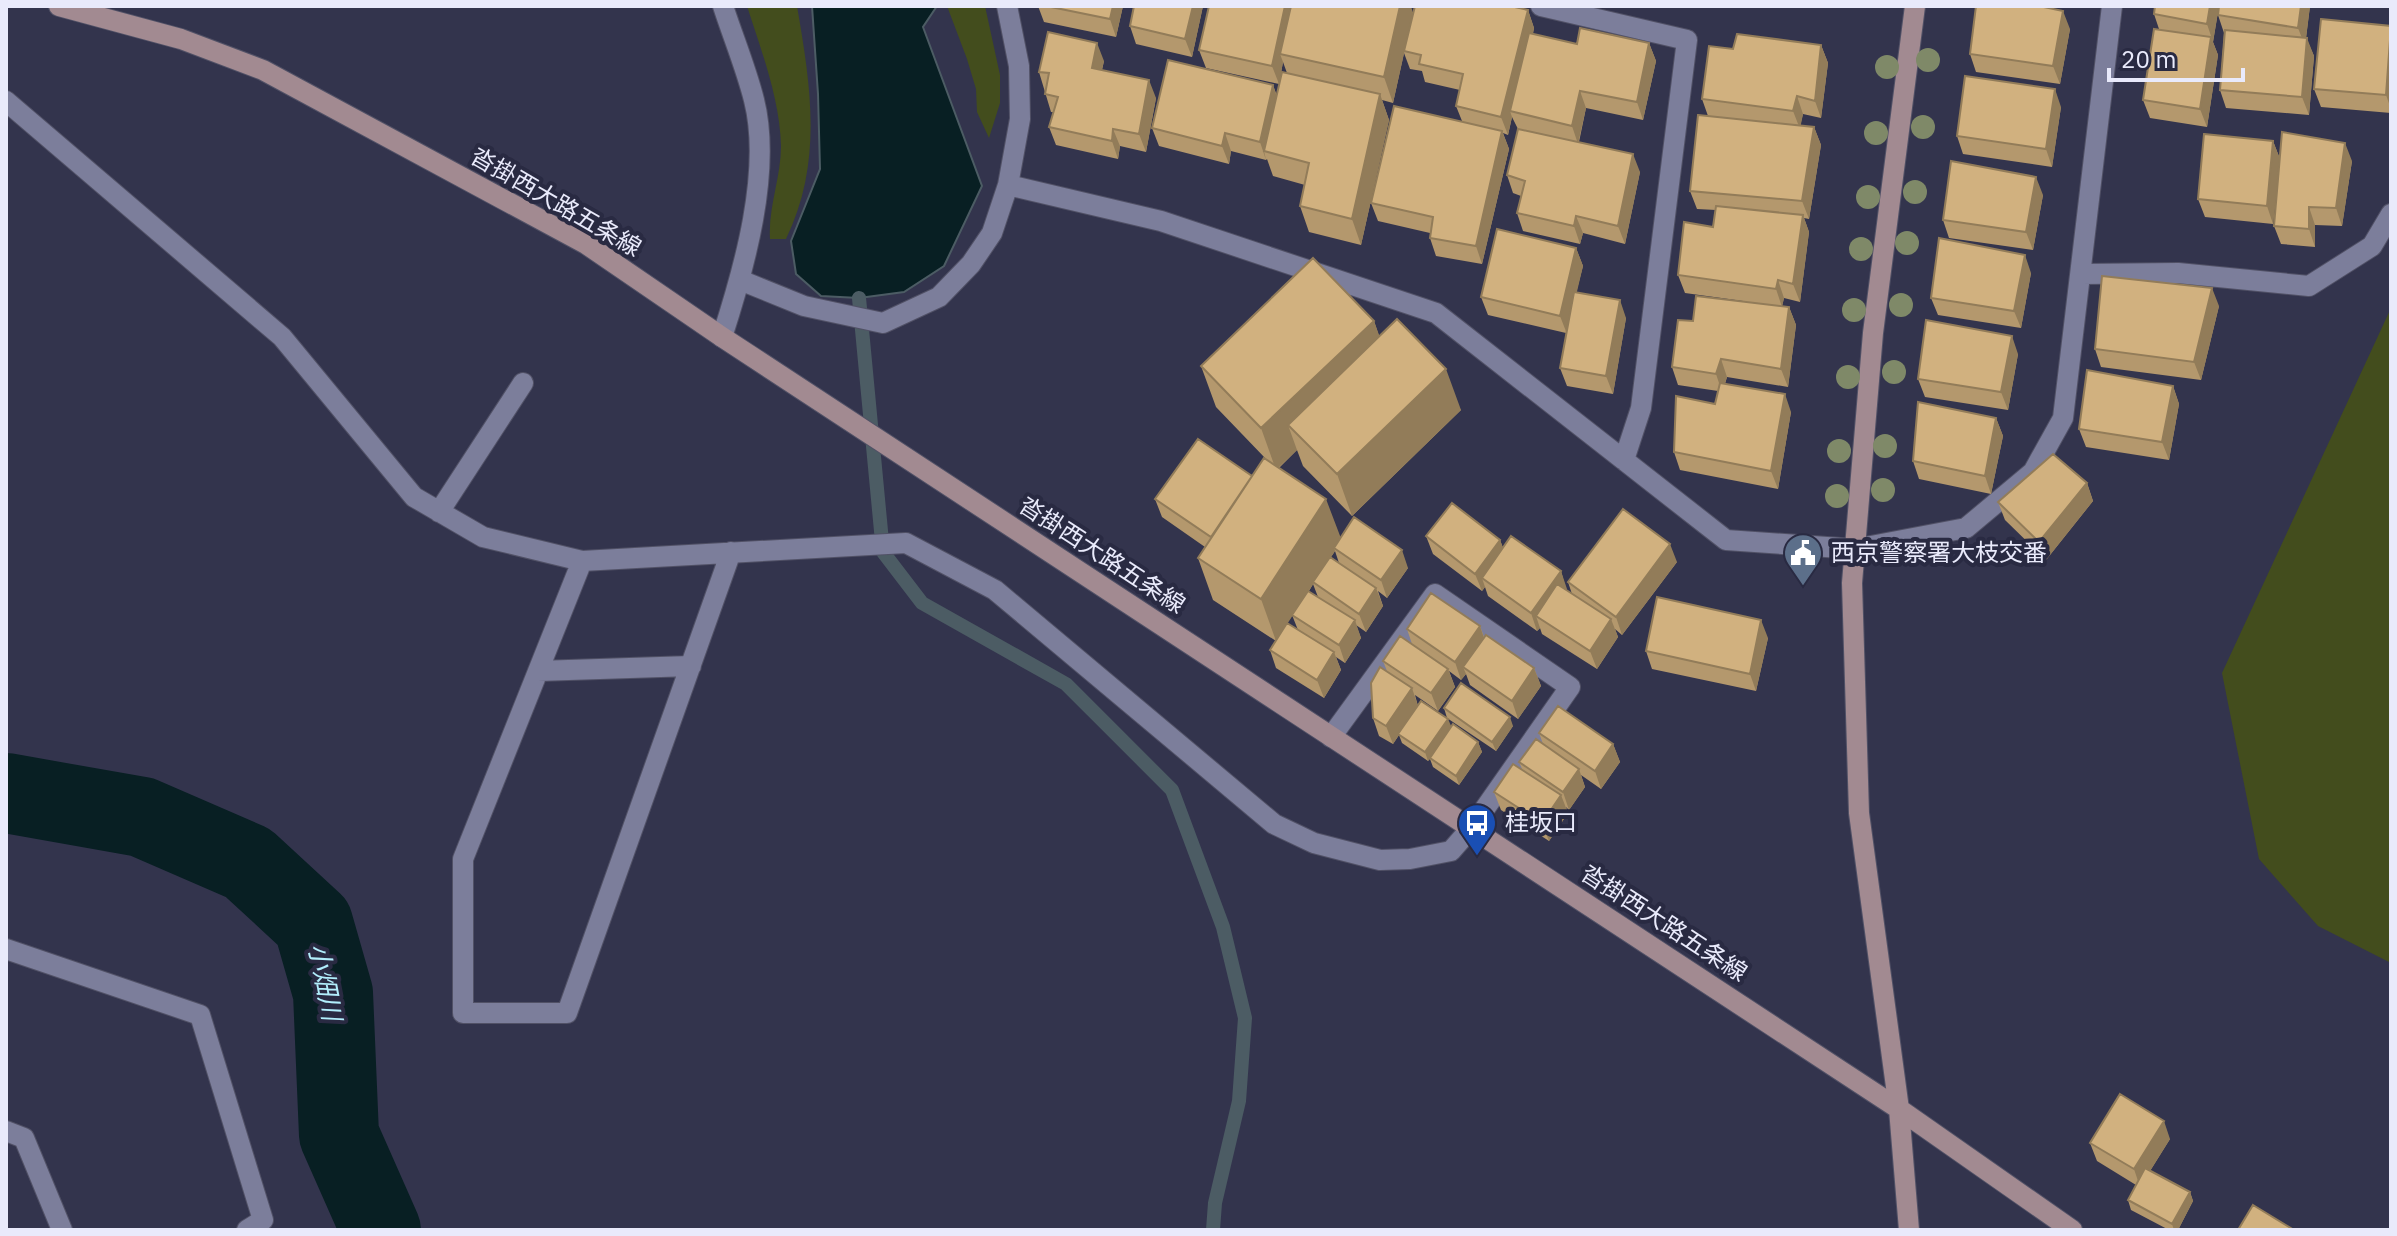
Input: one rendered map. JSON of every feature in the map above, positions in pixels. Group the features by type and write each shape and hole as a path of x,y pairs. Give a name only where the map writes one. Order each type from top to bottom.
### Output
{"main road":[{"name":"沓掛西大路五条線","path":"59,6 181,39 263,70 586,244 722,337 1899,1109 2072,1230"},
{"path":"1909,1230 1899,1109 1859,813 1852,583 1873,333 1915,6"}],"street":[{"path":"722,337 740,280 760,169 755,102 723,6"},
{"path":"740,280 804,306 883,323 939,297 971,264 992,233 1008,185 1020,106 1019,66 1007,6"},
{"path":"1541,6 1687,40 1641,408 1624,460"},
{"path":"1008,185 1161,221 1436,313 1726,540 1855,549 1966,528 2033,472 2063,418 2112,6"},
{"path":"6,101 282,337 414,497 483,537 582,561 906,543 995,590 1274,824 1314,843 1380,860 1410,859 1451,851 1472,827 1570,687 1435,594 1331,737"},
{"path":"2082,274 2178,273 2309,286 2372,246 2391,214"},
{"path":"439,512 523,383"},
{"path":"582,561 463,859 463,1013 567,1013 731,552"},
{"path":"538,671 691,666"},
{"path":"6,949 200,1015 263,1220 247,1230"},
{"path":"6,1131 24,1138 62,1230"}],"green space":[{"path":"747,6 797,6 811,124 805,182 786,239 770,239 780,158 780,128 769,75"},
{"path":"947,6 985,6 1000,75 1000,103 989,138 977,112 976,89"},
{"path":"2391,308 2391,963 2318,926 2259,859 2222,673"}],"shaded area":[{"path":"812,6 937,6 923,27 982,186 944,266 904,292 859,298 821,296 796,274 791,241 820,169"}],"building":[{"path":"1046,6 1113,6 1110,19"},
{"path":"1134,6 1193,6 1185,39 1130,26"},
{"path":"1209,6 1285,6 1272,66 1199,50"},
{"path":"1291,6 1400,6 1384,77 1280,54"},
{"path":"1415,6 1510,6 1528,10 1501,117 1456,106 1463,74 1419,64 1421,55 1404,51"},
{"path":"1976,6 2039,6 2063,11 2053,66 1970,54"},
{"path":"2155,6 2210,6 2207,24 2154,14"},
{"path":"2219,6 2301,6 2298,28 2218,15"},
{"path":"2321,19 2391,26 2386,95 2314,89"},
{"path":"1580,28 1649,43 1637,102 1580,91 1572,126 1510,111 1529,33 1577,44"},
{"path":"2154,29 2211,37 2200,109 2143,100"},
{"path":"2225,30 2307,38 2302,97 2220,90"},
{"path":"1048,32 1097,43 1092,68 1149,80 1139,134 1113,129 1112,141 1049,127 1058,97 1045,94 1049,73 1039,72"},
{"path":"1737,34 1821,45 1815,101 1797,96 1793,111 1702,99 1709,46 1733,49"},
{"path":"1168,60 1273,85 1260,142 1225,133 1222,146 1152,128"},
{"path":"1282,72 1380,94 1352,219 1300,206 1309,163 1264,151"},
{"path":"1965,76 2055,89 2046,149 1957,136"},
{"path":"1394,106 1502,131 1476,246 1430,238 1433,217 1371,203"},
{"path":"1698,115 1814,127 1802,201 1690,191"},
{"path":"1518,129 1633,154 1618,226 1576,216 1574,226 1517,213 1525,181 1507,175"},
{"path":"2282,132 2345,143 2336,208 2309,207 2309,229 2274,226"},
{"path":"2204,134 2273,141 2267,206 2198,199"},
{"path":"1951,161 2036,177 2026,232 1943,220"},
{"path":"1716,206 1803,215 1793,284 1778,280 1776,289 1678,275 1684,222 1713,227"},
{"path":"1497,229 1576,248 1560,316 1481,297"},
{"path":"1939,238 2025,255 2014,311 1931,298"},
{"path":"1313,258 1374,321 1261,428 1201,366"},
{"path":"2102,276 2212,288 2194,362 2095,349"},
{"path":"1574,292 1620,300 1606,376 1560,368"},
{"path":"1696,296 1789,307 1781,369 1721,359 1716,374 1672,367 1678,320 1693,321"},
{"path":"1397,319 1446,369 1337,474 1288,425"},
{"path":"1926,320 2012,336 2001,392 1918,379"},
{"path":"2087,370 2173,386 2162,442 2079,429"},
{"path":"1720,383 1785,394 1771,471 1674,452 1676,396 1715,404"},
{"path":"1918,402 1996,418 1985,476 1913,461"},
{"path":"1198,439 1252,476 1211,537 1155,499"},
{"path":"2053,454 2087,483 2039,542 1998,502"},
{"path":"1264,458 1326,499 1261,599 1198,558"},
{"path":"1452,503 1500,540 1475,574 1426,536"},
{"path":"1623,509 1670,544 1616,617 1568,582"},
{"path":"1354,517 1402,550 1381,580 1334,548"},
{"path":"1511,536 1561,571 1531,613 1482,578"},
{"path":"1330,557 1376,588 1359,614 1313,582"},
{"path":"1557,584 1611,619 1590,651 1536,616"},
{"path":"1308,591 1355,620 1339,645 1292,615"},
{"path":"1431,593 1480,626 1455,662 1407,629"},
{"path":"1657,597 1761,620 1750,674 1646,651"},
{"path":"1287,623 1334,652 1317,680 1270,650"},
{"path":"1486,635 1534,668 1512,701 1463,667"},
{"path":"1400,636 1448,669 1431,693 1383,661"},
{"path":"1380,667 1412,688 1386,726 1373,718 1371,683"},
{"path":"1461,683 1510,717 1492,742 1444,708"},
{"path":"1421,701 1448,719 1425,752 1398,734"},
{"path":"1558,706 1613,744 1595,771 1539,733"},
{"path":"1453,724 1478,742 1456,776 1430,758"},
{"path":"1536,739 1579,769 1563,792 1519,762"},
{"path":"1513,764 1561,795 1542,823 1494,792"},
{"path":"2120,1094 2164,1121 2134,1169 2090,1143"},
{"path":"2145,1168 2190,1192 2172,1224 2128,1200"},
{"path":"2253,1205 2294,1230 2238,1230"}],"waterway":[{"path":"859,298 883,552 922,603 1066,684 1172,790 1223,927 1245,1018 1239,1101 1215,1203 1213,1230"},
{"name":"小畑川","path":"6,793 142,817 248,863 313,923 333,993 339,1135 381,1230"}],"place":[{"name":"西京警察署大枝交番","path":"1803,587"},
{"name":"桂坂口","path":"1477,857"}]}
